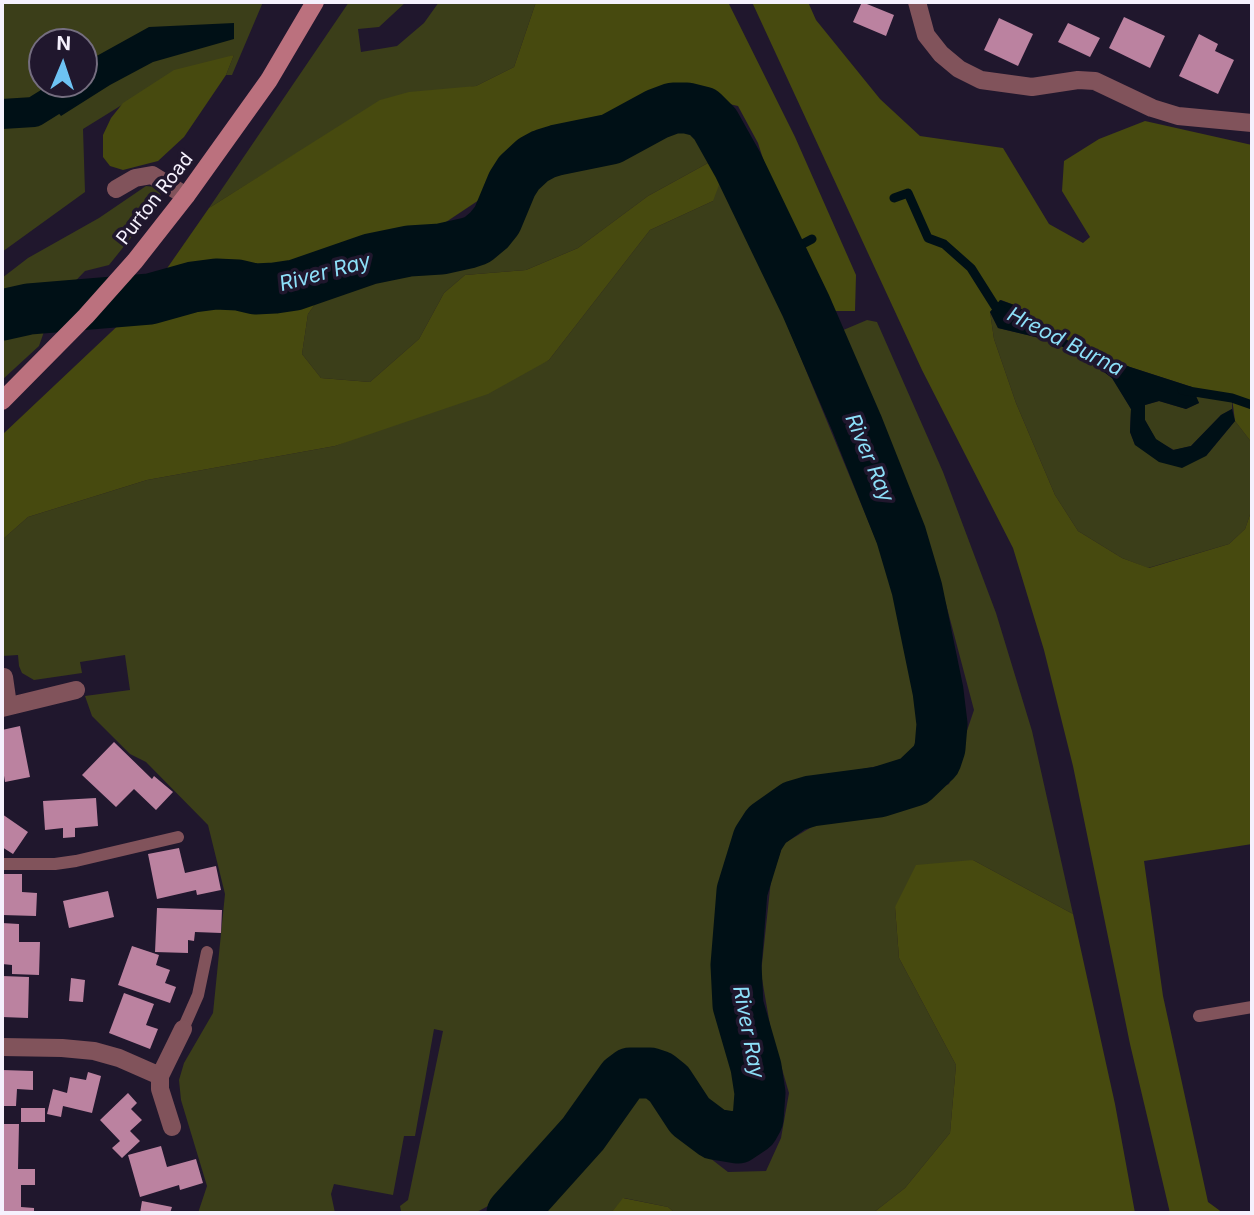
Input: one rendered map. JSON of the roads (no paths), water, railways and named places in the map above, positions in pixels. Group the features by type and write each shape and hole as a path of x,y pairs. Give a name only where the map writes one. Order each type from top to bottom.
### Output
{"main road":[{"name":"Purton Road","path":"2,401 86,316 135,261 186,196 269,80 315,2"}],"street":[{"path":"918,2 926,35 940,54 959,69 981,80 1032,87 1096,80 1152,108 1178,116 1252,123"},
{"path":"116,188 135,178 152,175 186,196"},
{"path":"4,677 5,706 76,691"},
{"path":"172,1126 160,1089 160,1076 183,1029"},
{"path":"2,1047 94,1051 119,1058 160,1076"}],"lane":[{"path":"2,864 55,864 76,861 178,837"},
{"path":"183,1029 198,995 207,952"},
{"path":"1199,1016 1252,1007"}],"water":[{"path":"234,23 234,39 153,62 98,93 98,55 149,27"},
{"path":"46,98 89,98 61,116"},
{"path":"1000,300 1017,306 1073,344 1130,367 1192,387 1199,403 1186,409 1159,401 1145,405 1145,420 1156,439 1173,450 1191,446 1221,415 1232,409 1235,421 1206,456 1182,468 1159,462 1135,445 1130,432 1131,409 1112,378 1084,357 1048,340 998,328 990,312"}],"waterway":[{"path":"2,114 34,112 56,98"},
{"name":"River Ray","path":"2,315 29,309 150,299 193,287 216,284 255,289 295,285 370,259 468,243 477,240 489,230 497,220 519,173 544,154 611,139 673,108 703,112 715,124 738,165 806,306 901,535 917,589 938,691 942,724 940,748 936,760 914,781 879,792 811,801 794,806 767,825 758,839 742,891 736,965 738,1005 756,1067 760,1093 758,1119 753,1128 738,1138 714,1134 690,1116 669,1084 659,1076 630,1073 622,1079 583,1134 512,1213"},
{"name":"Hreod Burna","path":"894,198 908,193 928,238 944,244 971,268 995,306 1004,312"},
{"name":"Hreod Burna","path":"782,255 812,239"},
{"name":"Hreod Burna","path":"1182,390 1232,398 1252,405"}]}
